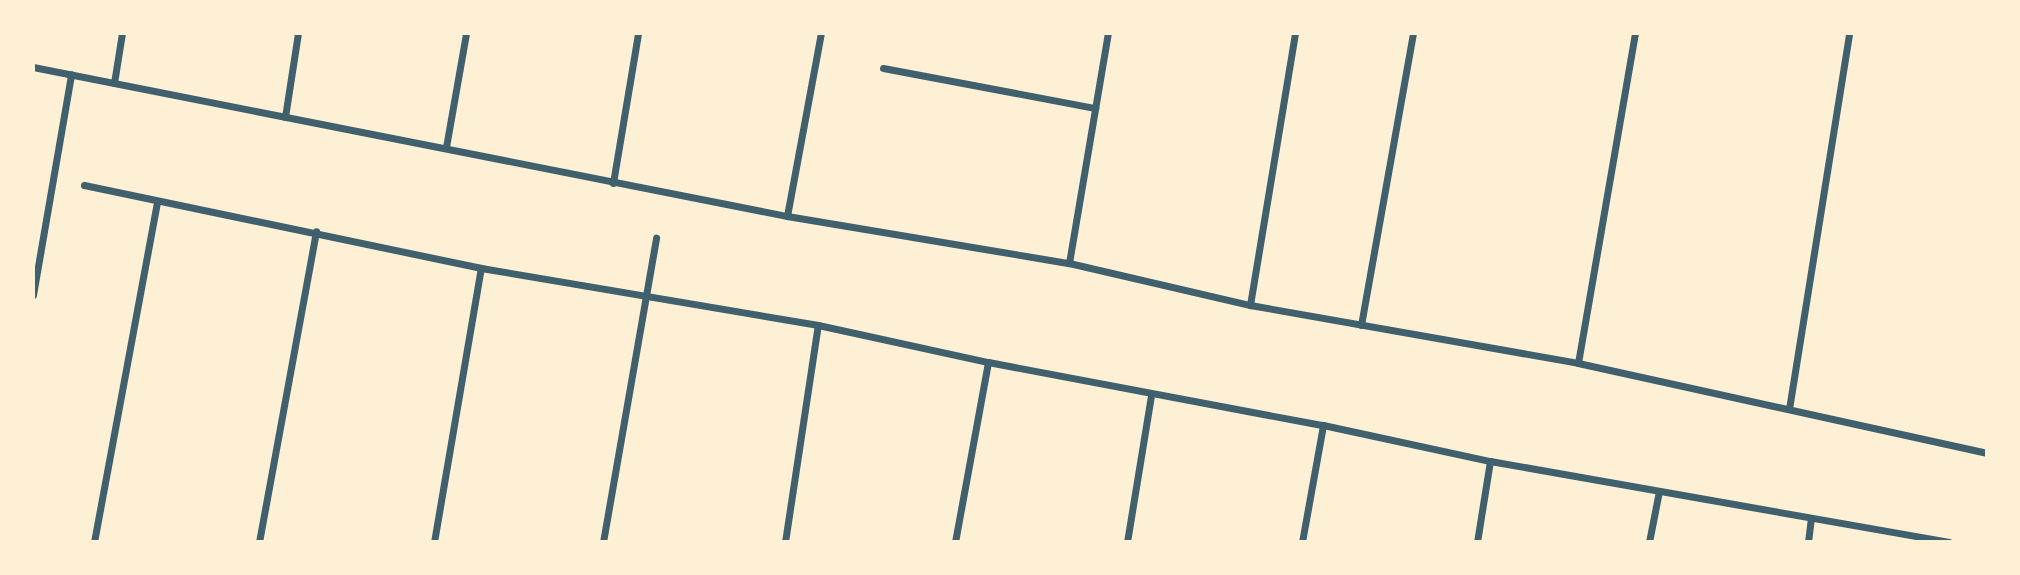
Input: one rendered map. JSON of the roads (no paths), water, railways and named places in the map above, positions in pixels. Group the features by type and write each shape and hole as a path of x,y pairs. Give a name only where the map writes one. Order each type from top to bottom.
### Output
{"street":[{"path":"114,83 122,33"},
{"path":"285,117 298,33"},
{"path":"446,147 466,33"},
{"path":"613,183 638,33"},
{"path":"787,216 821,33"},
{"path":"1069,263 1108,33"},
{"path":"1250,305 1294,33"},
{"path":"1362,325 1413,33"},
{"path":"1578,363 1635,33"},
{"path":"1789,409 1849,33"},
{"path":"33,67 446,147 613,183 787,216 1069,263 1250,305 1578,363 1987,453"},
{"path":"883,68 1096,108"},
{"path":"33,296 71,74"},
{"path":"84,185 157,202 316,231 481,268 818,325 988,362 1151,395 1323,425 1489,461 1950,542"},
{"path":"94,542 157,202"},
{"path":"259,542 316,231"},
{"path":"603,542 656,238"},
{"path":"434,542 481,268"},
{"path":"785,542 818,325"},
{"path":"955,542 988,362"},
{"path":"1127,542 1151,395"},
{"path":"1302,542 1323,425"},
{"path":"1477,542 1489,461"},
{"path":"1649,542 1660,491"},
{"path":"1808,542 1811,517"}]}
